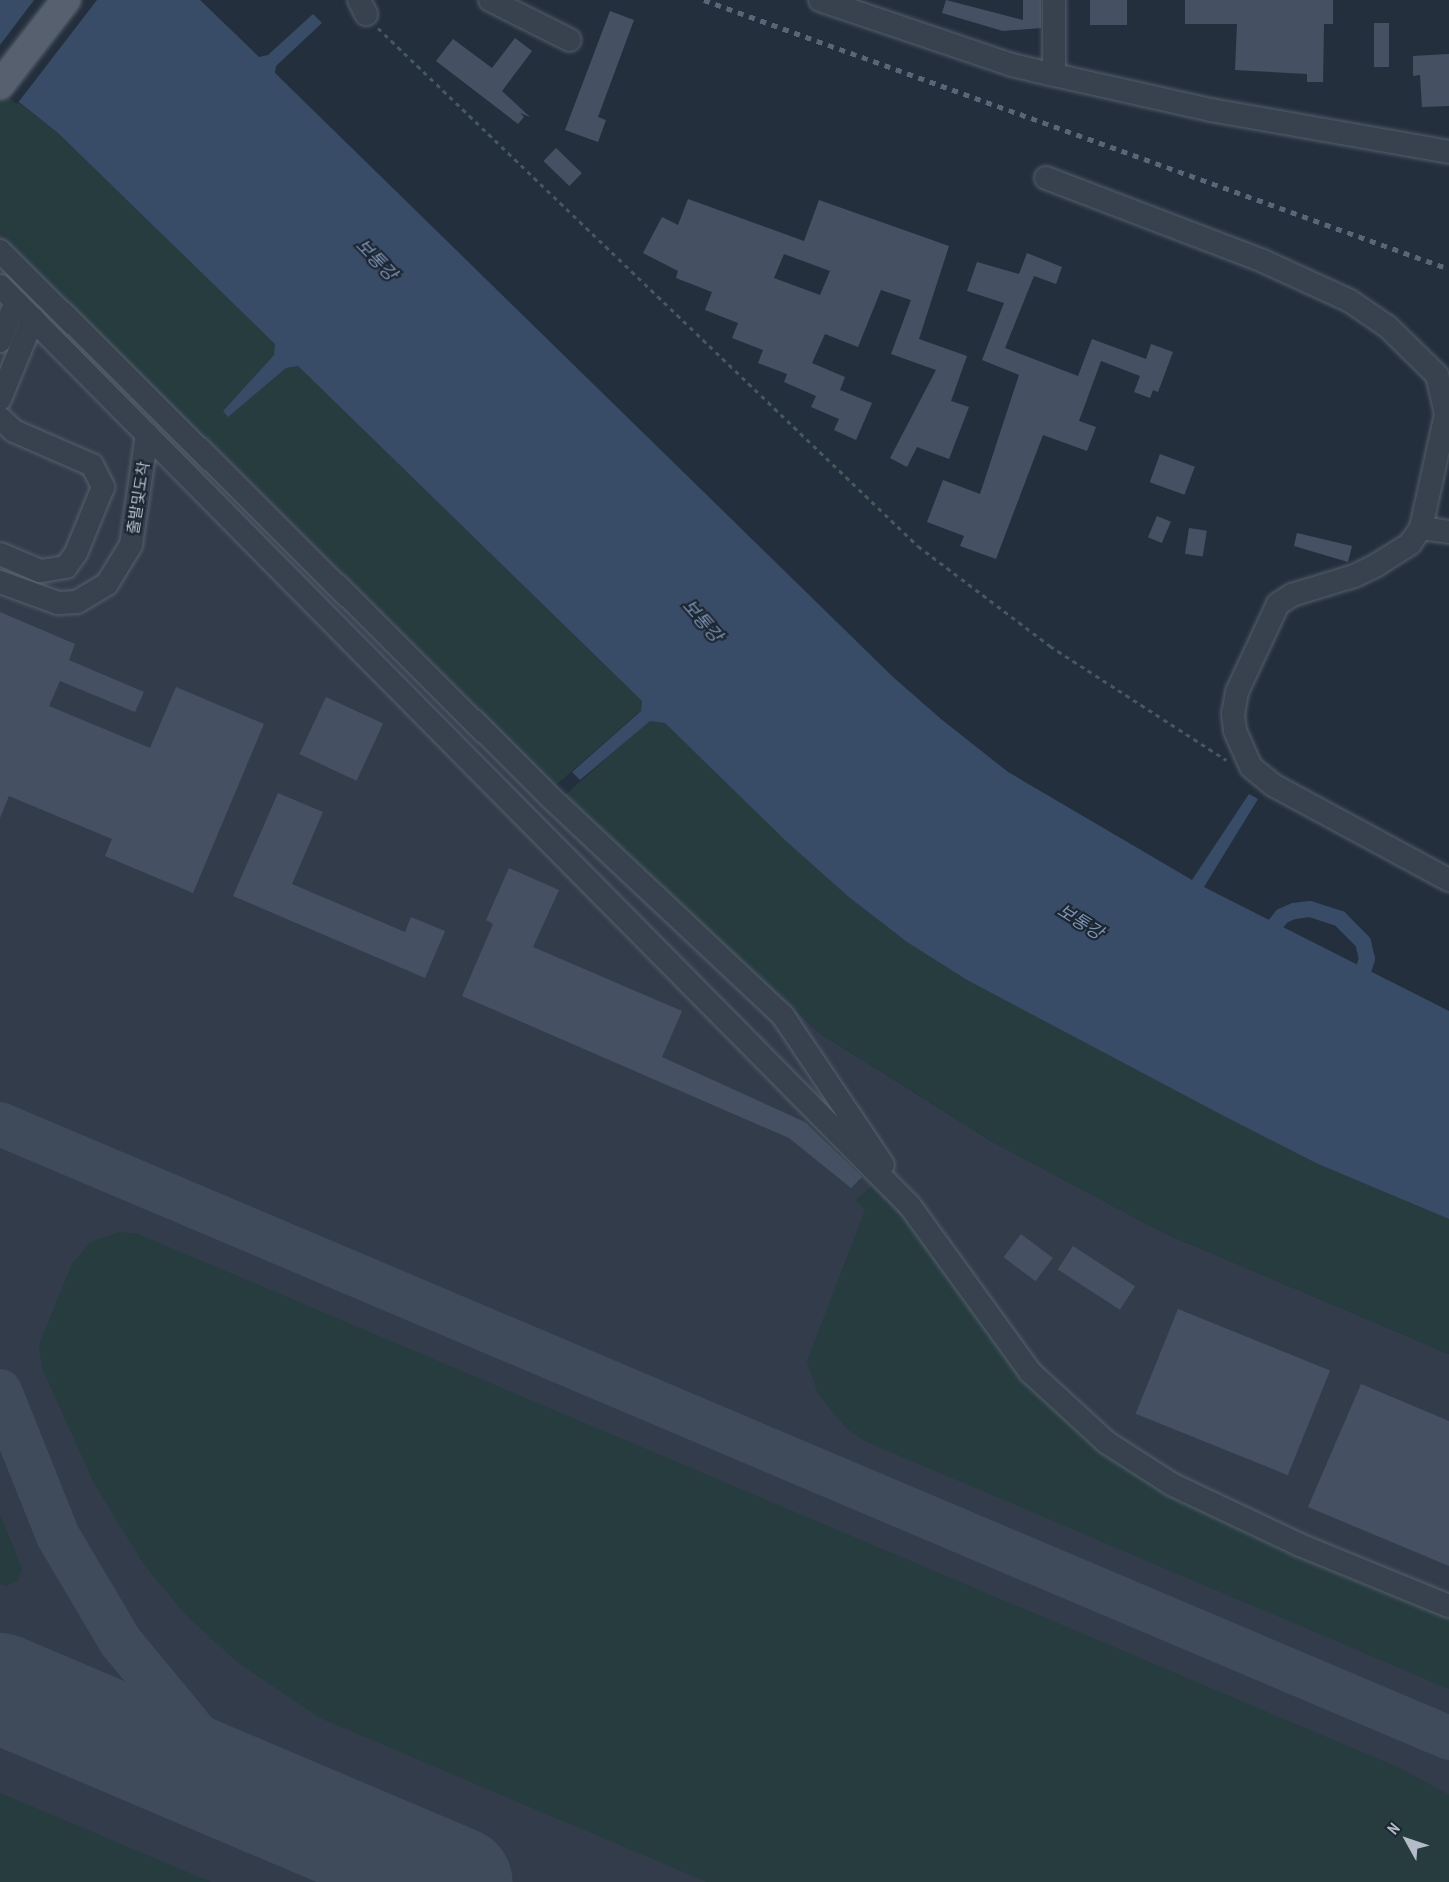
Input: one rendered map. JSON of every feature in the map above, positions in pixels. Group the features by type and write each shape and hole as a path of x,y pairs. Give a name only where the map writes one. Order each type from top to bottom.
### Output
{"main road":[{"path":"0,85 66,0"}],"street":[{"path":"490,0 570,40"},
{"path":"820,0 1012,65 1211,110 1449,152"},
{"path":"1054,0 1054,75"},
{"path":"1046,177 1263,261 1350,301 1416,352 1437,375 1446,414 1421,528 1410,544 1377,565 1354,576 1292,595 1278,604 1269,617 1237,692 1233,714 1234,731 1251,767 1273,785 1449,880"},
{"path":"0,251 550,797 783,1016 910,1206 1030,1372 1106,1442 1173,1485 1300,1545 1449,1606"},
{"path":"0,286 910,1206"},
{"path":"0,341 16,302"},
{"path":"0,399 33,319"},
{"path":"0,418 14,432 92,465 103,486 76,554 66,567 40,571 0,554"},
{"name":"출발및도착","path":"0,582 58,603 77,602 106,584 121,565 136,523 147,434"},
{"path":"1421,528 1449,532"}],"path":[{"path":"363,7 918,546 1050,646 1234,765"}],"shaded area":[{"path":"0,233 555,786 821,1034 993,1142 1162,1232 1449,1354 1449,1882 0,1882"}],"green space":[{"path":"0,88 58,133 276,344 274,355 223,411 228,416 286,368 298,366 642,701 641,710 555,786 0,233"},
{"path":"650,720 665,723 850,898 907,942 967,980 1318,1164 1449,1219 1449,1354 1162,1232 993,1142 821,1034 565,795"},
{"path":"872,1186 911,1226 1072,1423 1449,1614 1449,1689 867,1442 847,1429 818,1394 807,1361 865,1210 856,1200"},
{"path":"119,1232 138,1234 1402,1769 1449,1795 1449,1882 707,1882 320,1718 236,1661 186,1615 145,1566 95,1485 42,1368 39,1345 72,1264 91,1242"},
{"path":"0,1514 22,1569 18,1581 6,1586 0,1584"},
{"path":"0,1793 211,1882 0,1882"}],"water":[{"name":"보통강","path":"0,0 200,0 259,57 268,55 313,14 322,23 276,66 275,73 893,677 941,719 1008,772 1192,880 1249,794 1258,799 1204,887 1449,1011 1449,1219 1318,1164 967,980 907,942 850,898 786,841 665,723 650,721 580,780 572,772 641,711 642,701 298,366 286,368 228,417 223,411 274,355 275,344 58,133 0,87"}],"pier":[{"path":"34,0 97,0 17,104 0,91 0,45"}],"building":[{"path":"946,0 1023,20 1023,0 1041,0 1041,28 1003,31 942,13"},
{"path":"1090,0 1127,0 1127,25 1090,25"},
{"path":"1185,0 1333,0 1333,24 1324,24 1323,82 1307,82 1307,74 1235,70 1237,24 1185,24"},
{"path":"610,11 634,20 598,117 606,120 598,142 565,130"},
{"path":"1374,23 1389,23 1389,67 1374,67"},
{"path":"515,38 532,51 502,91 530,117 520,113 524,117 518,124 436,61 453,39 492,68"},
{"path":"1449,54 1449,106 1422,107 1420,75 1413,76 1413,56"},
{"path":"556,148 582,173 569,186 543,161"},
{"path":"688,199 804,241 819,200 949,246 919,339 967,356 951,401 969,407 949,459 917,447 907,467 890,458 936,370 891,354 911,300 881,290 858,347 825,334 812,363 845,377 840,390 872,403 856,440 834,430 839,419 811,407 816,396 784,382 787,374 758,363 763,350 732,338 738,323 705,310 712,292 676,278 678,271 643,253 662,217 678,225","holes":["784,254 830,271 820,295 774,278"]},
{"path":"1027,253 1062,267 1056,284 1034,276 1005,348 1078,376 1092,339 1146,359 1151,344 1173,352 1158,392 1153,390 1150,398 1134,392 1140,376 1101,361 1079,421 1096,427 1087,451 1043,435 996,559 960,546 964,536 927,522 943,480 980,494 1019,375 982,360 1004,303 967,291 977,262 1019,274"},
{"path":"1160,454 1195,467 1185,495 1150,482"},
{"path":"1157,516 1171,522 1162,543 1148,537"},
{"path":"1189,528 1207,531 1203,556 1185,554"},
{"path":"1297,533 1352,546 1348,562 1294,546"},
{"path":"0,612 75,644 69,660 144,692 135,712 60,681 49,706 150,748 176,687 264,724 193,893 105,856 112,839 9,796 0,818"},
{"path":"326,697 383,724 356,781 299,754"},
{"path":"278,793 323,812 292,884 405,932 411,917 445,931 425,978 233,896"},
{"path":"509,868 559,890 533,947 682,1011 662,1057 805,1122 862,1177 851,1188 789,1138 462,996 493,924 486,920"},
{"path":"1021,1234 1053,1258 1035,1281 1004,1257"},
{"path":"1073,1246 1135,1286 1120,1310 1058,1269"},
{"path":"1178,1309 1330,1370 1288,1475 1136,1414"},
{"path":"1361,1384 1449,1421 1449,1566 1308,1507"}],"waterway":[{"path":"1262,941 1282,916 1294,911 1310,909 1340,919 1363,942 1367,959 1356,992"}],"taxiway":[{"path":"0,1124 1449,1738"},
{"path":"0,1391 58,1536 120,1641 195,1732 284,1808"}],"runway":[{"path":"0,1688 458,1882"}],"railway":[{"path":"704,0 1449,269"}]}
